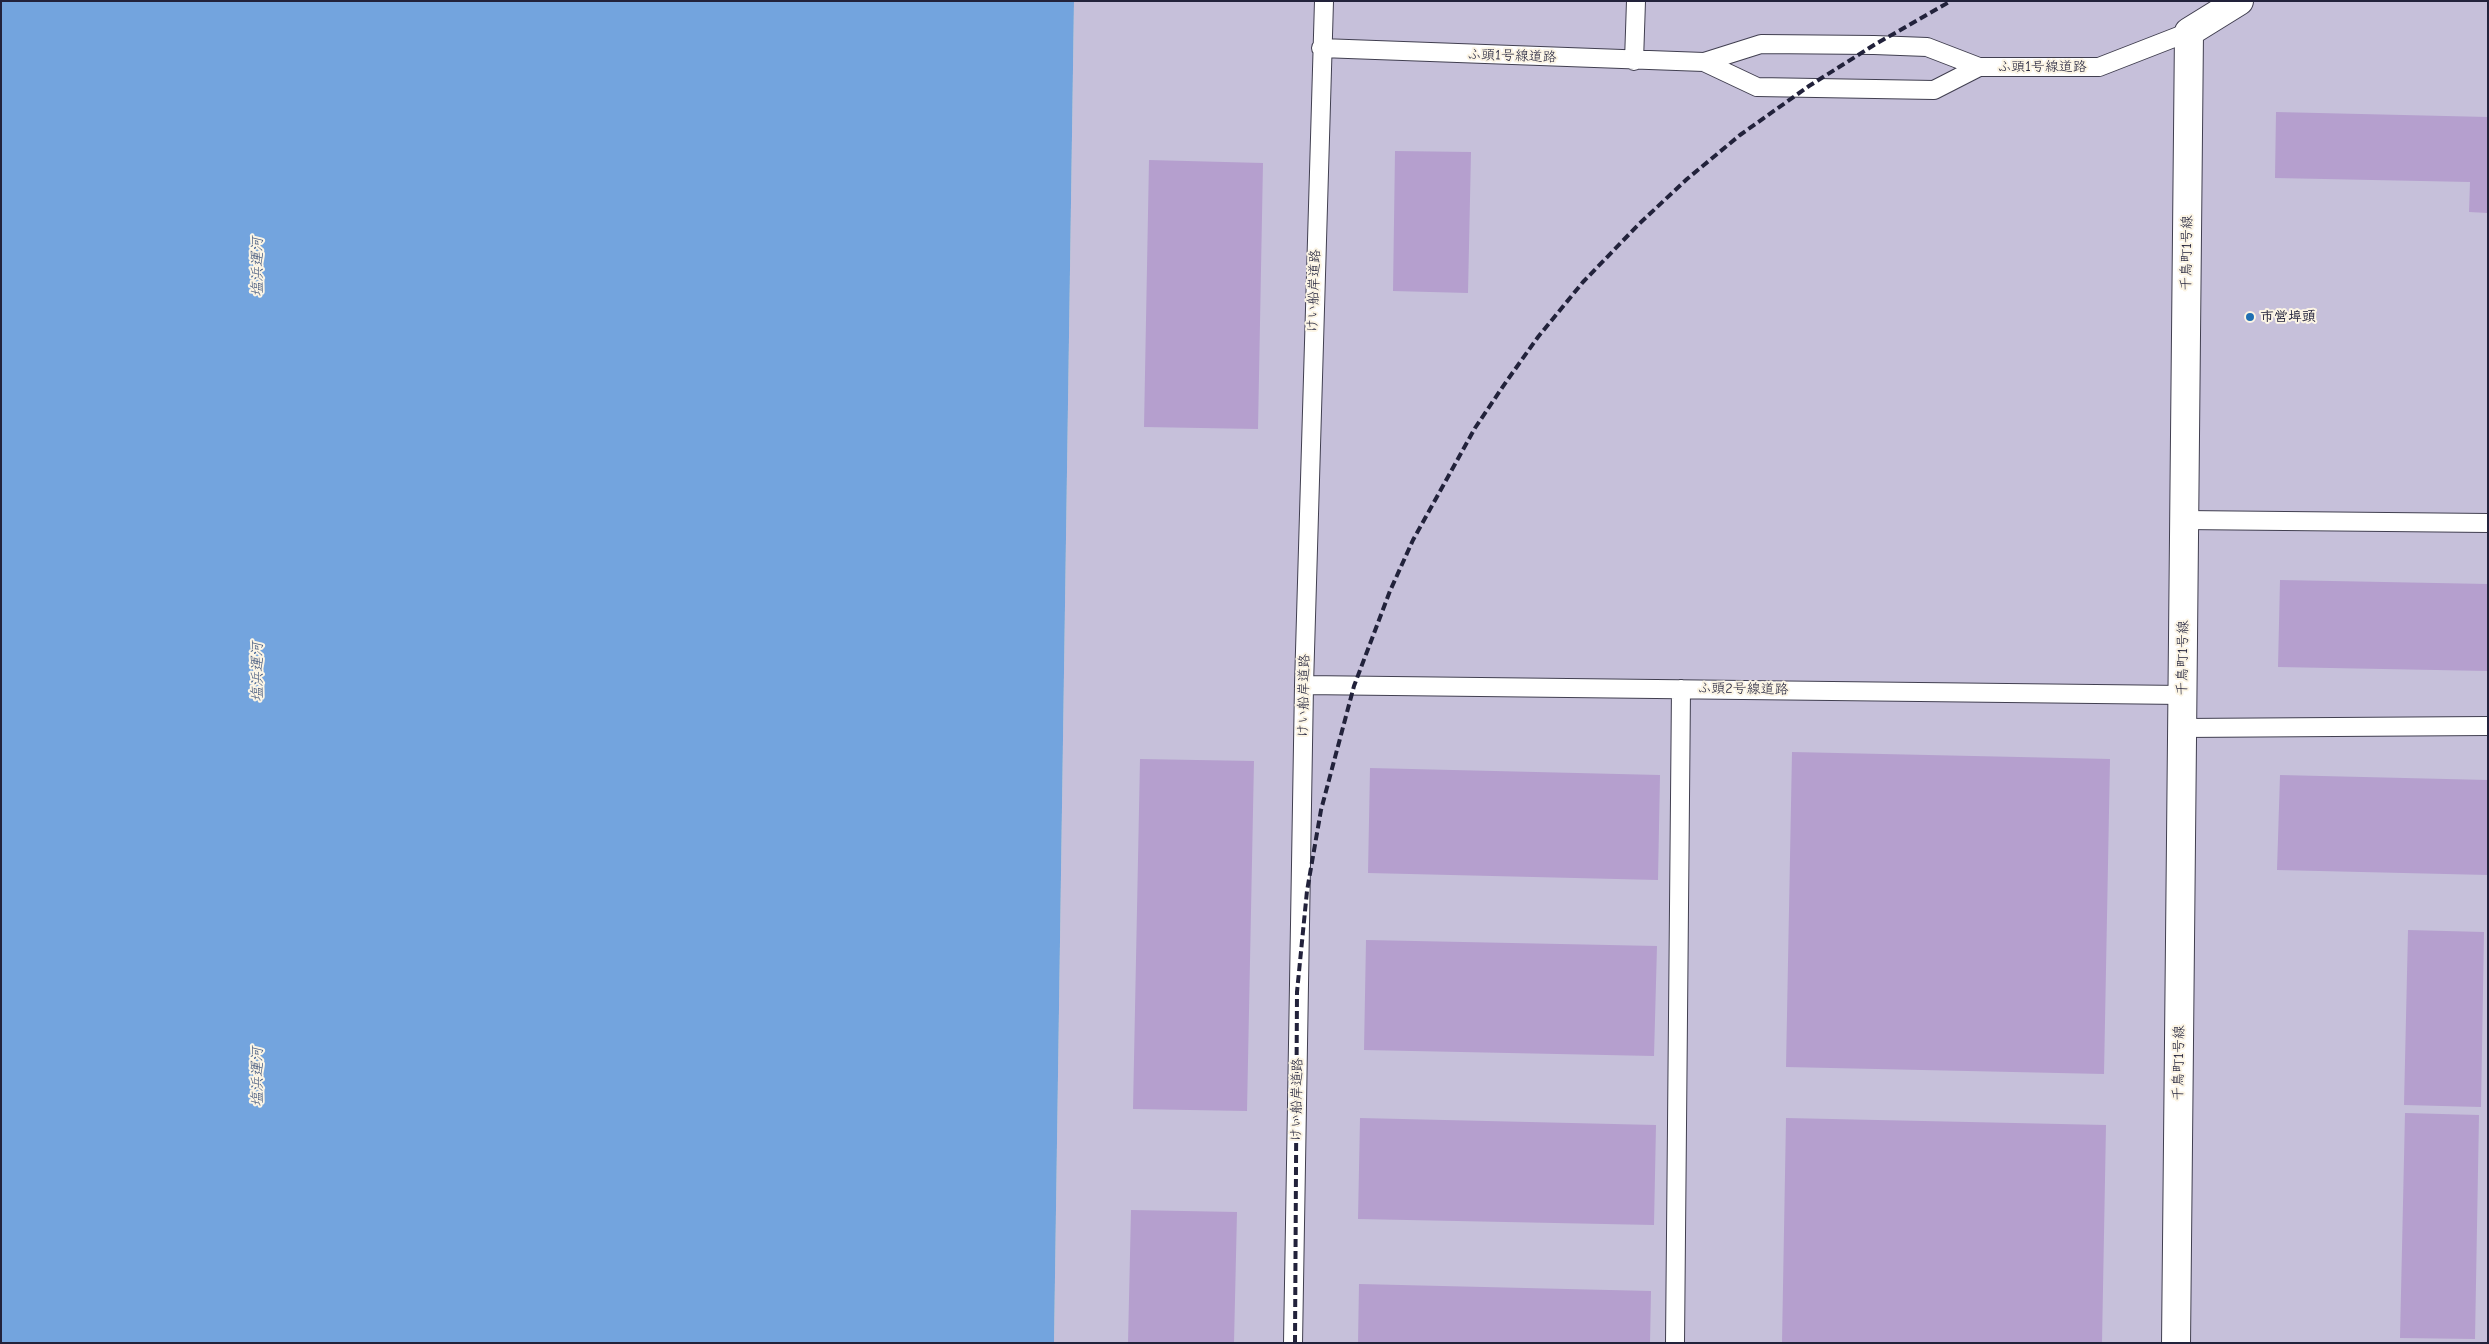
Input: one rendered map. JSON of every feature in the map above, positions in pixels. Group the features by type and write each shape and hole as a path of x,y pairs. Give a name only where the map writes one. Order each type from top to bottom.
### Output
{"street":[{"path":"2189,32 2239,1"},
{"name":"千鳥町1号線","path":"2176,1343 2189,32"}],"lane":[{"name":"けい船岸道路","path":"1293,1343 1304,685 1321,48 1324,1"},
{"path":"1634,61 1636,1"},
{"name":"ふ頭1号線道路","path":"1321,48 1634,61 1704,62 1761,44 1874,45 1926,47 1979,68 2099,67 2189,32"},
{"name":"ふ頭1号線道路","path":"1704,62 1757,87 1934,90 1979,68"},
{"path":"2184,520 2488,523"},
{"name":"ふ頭2号線道路","path":"1304,685 2182,695"},
{"path":"1675,1343 1681,689"},
{"path":"2182,728 2488,726"}],"shaded area":[{"path":"1074,1 2488,1 2488,1343 1054,1343"}],"water":[{"name":"塩浜運河","path":"1,1 1074,1 1054,1343 1,1343"}],"building":[{"path":"2276,112 2488,117 2488,213 2469,212 2470,182 2275,178"},
{"path":"1395,151 1471,152 1468,293 1393,291"},
{"path":"1149,160 1263,163 1258,429 1144,427"},
{"path":"2280,580 2488,584 2488,671 2278,667"},
{"path":"1792,752 2110,759 2104,1074 1786,1067"},
{"path":"1140,759 1254,761 1247,1111 1133,1109"},
{"path":"1370,768 1660,775 1658,880 1368,873"},
{"path":"2280,775 2488,780 2488,875 2277,870"},
{"path":"2408,930 2484,932 2481,1107 2404,1105"},
{"path":"1366,940 1657,946 1654,1056 1364,1050"},
{"path":"2405,1113 2479,1115 2475,1339 2400,1338"},
{"path":"1360,1118 1656,1125 1654,1225 1358,1219"},
{"path":"1786,1118 2106,1125 2102,1343 1782,1343"},
{"path":"1131,1210 1237,1212 1234,1343 1128,1343"},
{"path":"1359,1284 1651,1291 1650,1343 1358,1343"}],"railway":[{"path":"1295,1343 1297,992 1307,891 1321,810 1354,686 1390,591 1413,540 1475,428 1538,337 1583,282 1639,224 1687,179 1740,135 1809,86 1874,45 1951,1"}],"place":[{"name":"市営埠頭","path":"2250,317"}]}
